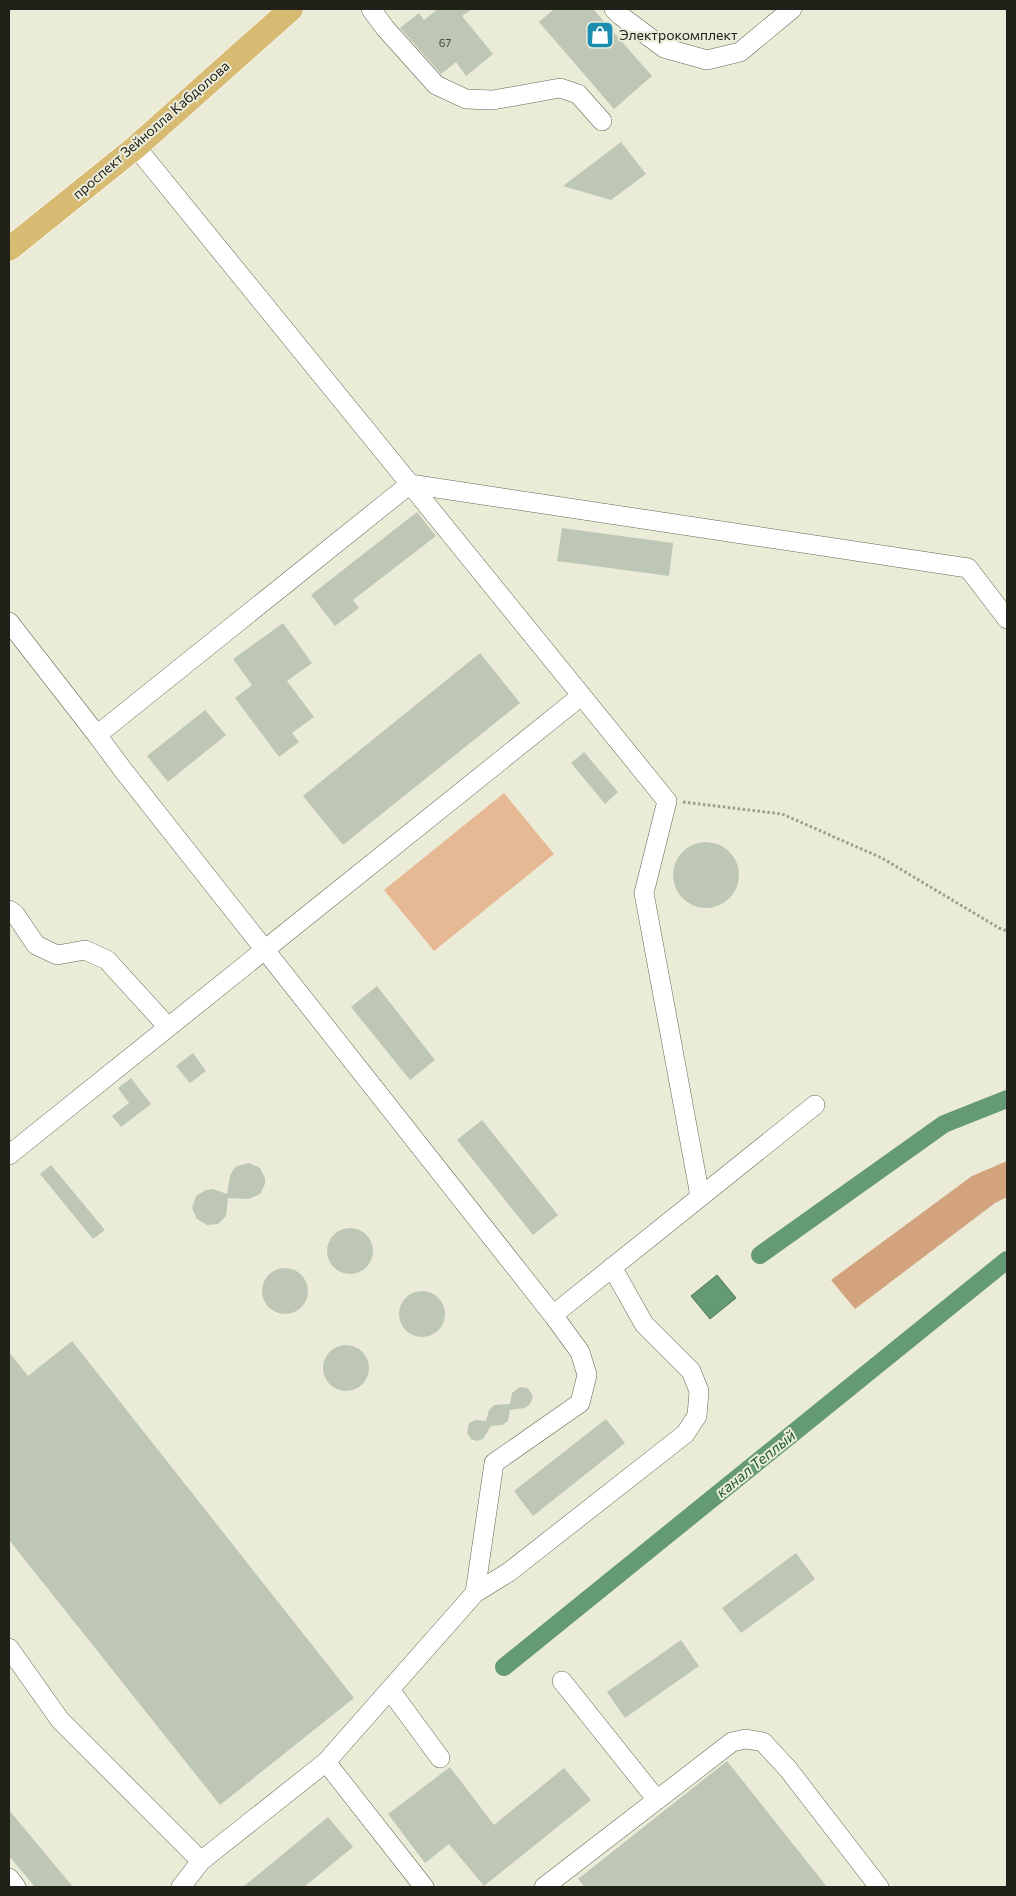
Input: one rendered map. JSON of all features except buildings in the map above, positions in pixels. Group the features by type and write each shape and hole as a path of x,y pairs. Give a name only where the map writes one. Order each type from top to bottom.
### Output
{"main road":[{"name":"проспект Зейнолла Кабдолова","path":"9,249 136,147 291,9"}],"street":[{"path":"371,9 385,28 436,85 444,89 466,99 493,100 560,88 578,94 602,121"},
{"path":"614,9 664,48 707,60 740,52 792,9"},
{"path":"136,147 667,801 644,893 700,1196"},
{"path":"97,735 410,484 968,568 1007,619"},
{"path":"9,622 553,1315 580,1352 587,1375 580,1403 494,1462 475,1593"},
{"path":"9,1155 581,696"},
{"path":"9,910 15,914 36,945 57,954 85,950 107,960 168,1027"},
{"path":"553,1315 815,1104"},
{"path":"180,1887 201,1861 326,1762 475,1593 509,1572 685,1434 697,1416 699,1391 691,1371 644,1324 612,1267"},
{"path":"9,1648 60,1720 201,1861"},
{"path":"562,1680 657,1800"},
{"path":"390,1690 440,1758"},
{"path":"544,1887 732,1742 746,1739 763,1742 788,1769 879,1887"},
{"path":"326,1762 424,1887"},
{"path":"9,1878 16,1887"}],"path":[{"path":"667,801 782,814 882,858 1007,931"}],"shaded area":[{"path":"504,793 554,854 434,951 384,890"},
{"path":"1007,1161 1007,1197 995,1203 855,1309 831,1280 972,1176"},
{"path":"717,1275 736,1298 710,1319 691,1296"}],"waterway":[{"name":"канал Теплый","path":"760,1255 944,1124 1007,1099"},
{"name":"канал Теплый","path":"504,1667 1007,1260"}],"place":[{"name":"Электрокомплект","path":"600,35"}]}
